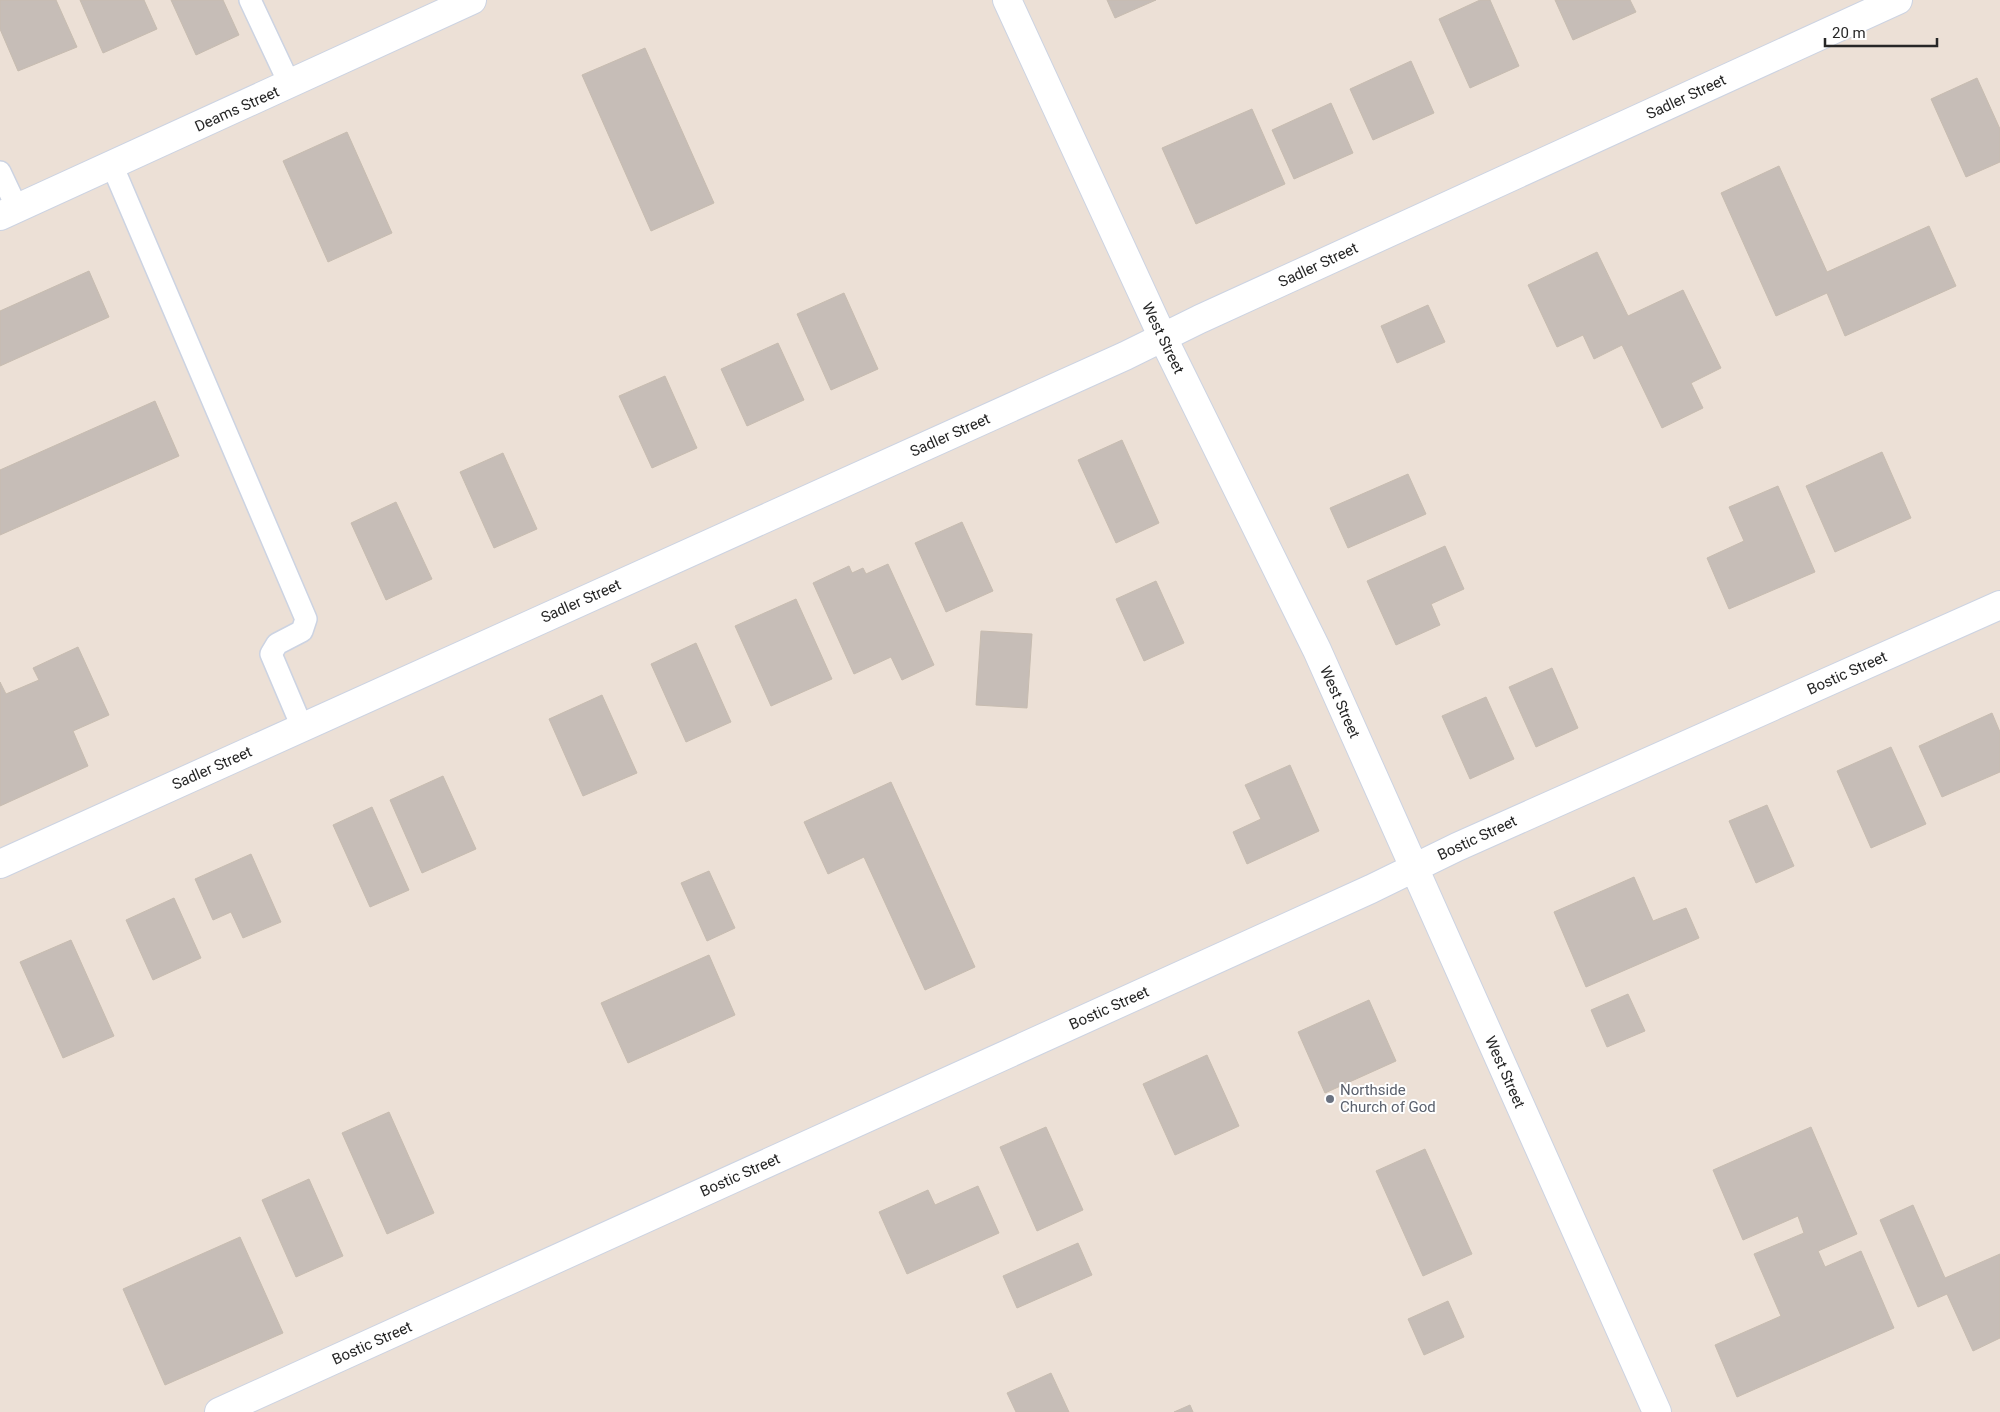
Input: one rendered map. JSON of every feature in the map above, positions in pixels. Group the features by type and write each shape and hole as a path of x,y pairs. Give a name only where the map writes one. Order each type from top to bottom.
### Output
{"street":[{"name":"Deams Street","path":"9,212 290,85 472,0"},
{"name":"West Street","path":"1007,0 1163,338 1317,650 1657,1412"},
{"name":"Sadler Street","path":"0,864 1163,338 1898,0"},
{"name":"Bostic Street","path":"219,1412 1414,868 1457,846 2000,605"}],"lane":[{"path":"250,0 290,85"},
{"path":"112,165 306,619 302,632 277,644 271,654 302,727"},
{"path":"0,172 9,212"}],"building":[{"path":"0,0 56,0 77,47 18,71 0,29"},
{"path":"80,0 144,0 157,29 103,53"},
{"path":"171,0 223,0 239,35 196,55"},
{"path":"1107,0 1156,0 1115,18"},
{"path":"1480,0 1490,0 1519,66 1470,88 1439,19"},
{"path":"1555,0 1630,0 1636,12 1573,40"},
{"path":"645,48 714,203 651,231 582,75"},
{"path":"1411,61 1434,113 1373,140 1350,89"},
{"path":"1977,78 2000,129 2000,162 1966,177 1931,99"},
{"path":"1331,103 1353,153 1294,179 1272,130"},
{"path":"1252,109 1285,184 1196,224 1162,148"},
{"path":"347,132 392,233 328,262 283,161"},
{"path":"1779,166 1827,272 1929,226 1956,286 1845,336 1827,293 1776,316 1721,193"},
{"path":"1597,252 1628,316 1683,290 1721,368 1691,383 1703,408 1662,428 1622,345 1594,359 1583,335 1557,347 1528,285"},
{"path":"89,271 109,317 0,366 0,311"},
{"path":"844,293 878,369 831,390 797,314"},
{"path":"1428,305 1445,342 1397,363 1381,326"},
{"path":"778,343 804,400 747,426 721,369"},
{"path":"665,376 697,448 652,468 619,396"},
{"path":"155,401 179,456 0,535 0,470"},
{"path":"1122,440 1159,523 1116,543 1078,460"},
{"path":"1882,452 1911,518 1835,552 1806,486"},
{"path":"503,453 537,529 494,548 460,472"},
{"path":"1408,474 1426,514 1348,548 1330,508"},
{"path":"1778,486 1815,572 1729,609 1707,558 1744,541 1729,507"},
{"path":"396,502 432,579 386,600 351,523"},
{"path":"962,522 993,591 946,612 915,543"},
{"path":"1445,546 1464,589 1431,604 1440,625 1396,645 1367,581"},
{"path":"888,564 934,665 902,680 891,657 854,674 813,583 849,566 852,573 863,568 866,574"},
{"path":"1156,581 1184,643 1144,661 1116,599"},
{"path":"796,599 832,679 771,706 735,626"},
{"path":"981,631 1032,634 1027,708 976,705"},
{"path":"696,643 731,722 686,742 651,664"},
{"path":"78,647 109,715 73,731 88,766 0,806 0,682 6,694 39,680 33,668"},
{"path":"1552,668 1578,728 1536,747 1509,687"},
{"path":"602,695 637,773 583,796 549,719"},
{"path":"1486,697 1514,759 1470,779 1442,716"},
{"path":"1992,713 2000,732 2000,772 1942,797 1919,746"},
{"path":"1891,747 1926,824 1871,848 1837,771"},
{"path":"1290,765 1319,831 1247,864 1233,832 1261,819 1245,785"},
{"path":"443,776 476,849 422,873 390,800"},
{"path":"891,782 975,967 925,990 864,857 828,874 804,822"},
{"path":"1767,805 1794,866 1756,883 1729,821"},
{"path":"372,807 409,890 370,907 333,825"},
{"path":"251,854 281,922 243,938 231,912 213,920 195,879"},
{"path":"709,871 735,928 707,941 681,883"},
{"path":"1634,877 1653,921 1686,908 1699,938 1586,987 1554,912"},
{"path":"174,898 201,958 153,980 126,920"},
{"path":"71,940 114,1036 63,1058 20,962"},
{"path":"709,955 735,1015 628,1063 601,1003"},
{"path":"1628,994 1645,1031 1607,1047 1591,1010"},
{"path":"1369,1000 1396,1061 1325,1093 1298,1032"},
{"path":"1207,1055 1239,1126 1175,1155 1143,1084"},
{"path":"389,1112 434,1213 387,1234 342,1133"},
{"path":"1046,1127 1083,1210 1037,1231 1000,1147"},
{"path":"1811,1127 1857,1234 1818,1251 1825,1267 1861,1251 1894,1328 1737,1397 1715,1345 1781,1316 1754,1254 1804,1233 1798,1216 1743,1240 1713,1170"},
{"path":"1425,1149 1472,1254 1423,1276 1376,1171"},
{"path":"309,1179 343,1256 296,1277 262,1200"},
{"path":"978,1186 999,1233 907,1274 879,1212 928,1190 935,1205"},
{"path":"1913,1205 1945,1278 2000,1254 2000,1338 1973,1351 1947,1294 1918,1307 1880,1220"},
{"path":"240,1237 283,1333 165,1385 123,1289"},
{"path":"1078,1243 1092,1275 1017,1308 1003,1276"},
{"path":"1448,1301 1464,1337 1424,1355 1408,1319"},
{"path":"1051,1373 1069,1412 1016,1412 1007,1393"},
{"path":"1190,1405 1193,1412 1174,1412"}],"place":[{"name":"Northside Church of God","path":"1330,1099"}]}
